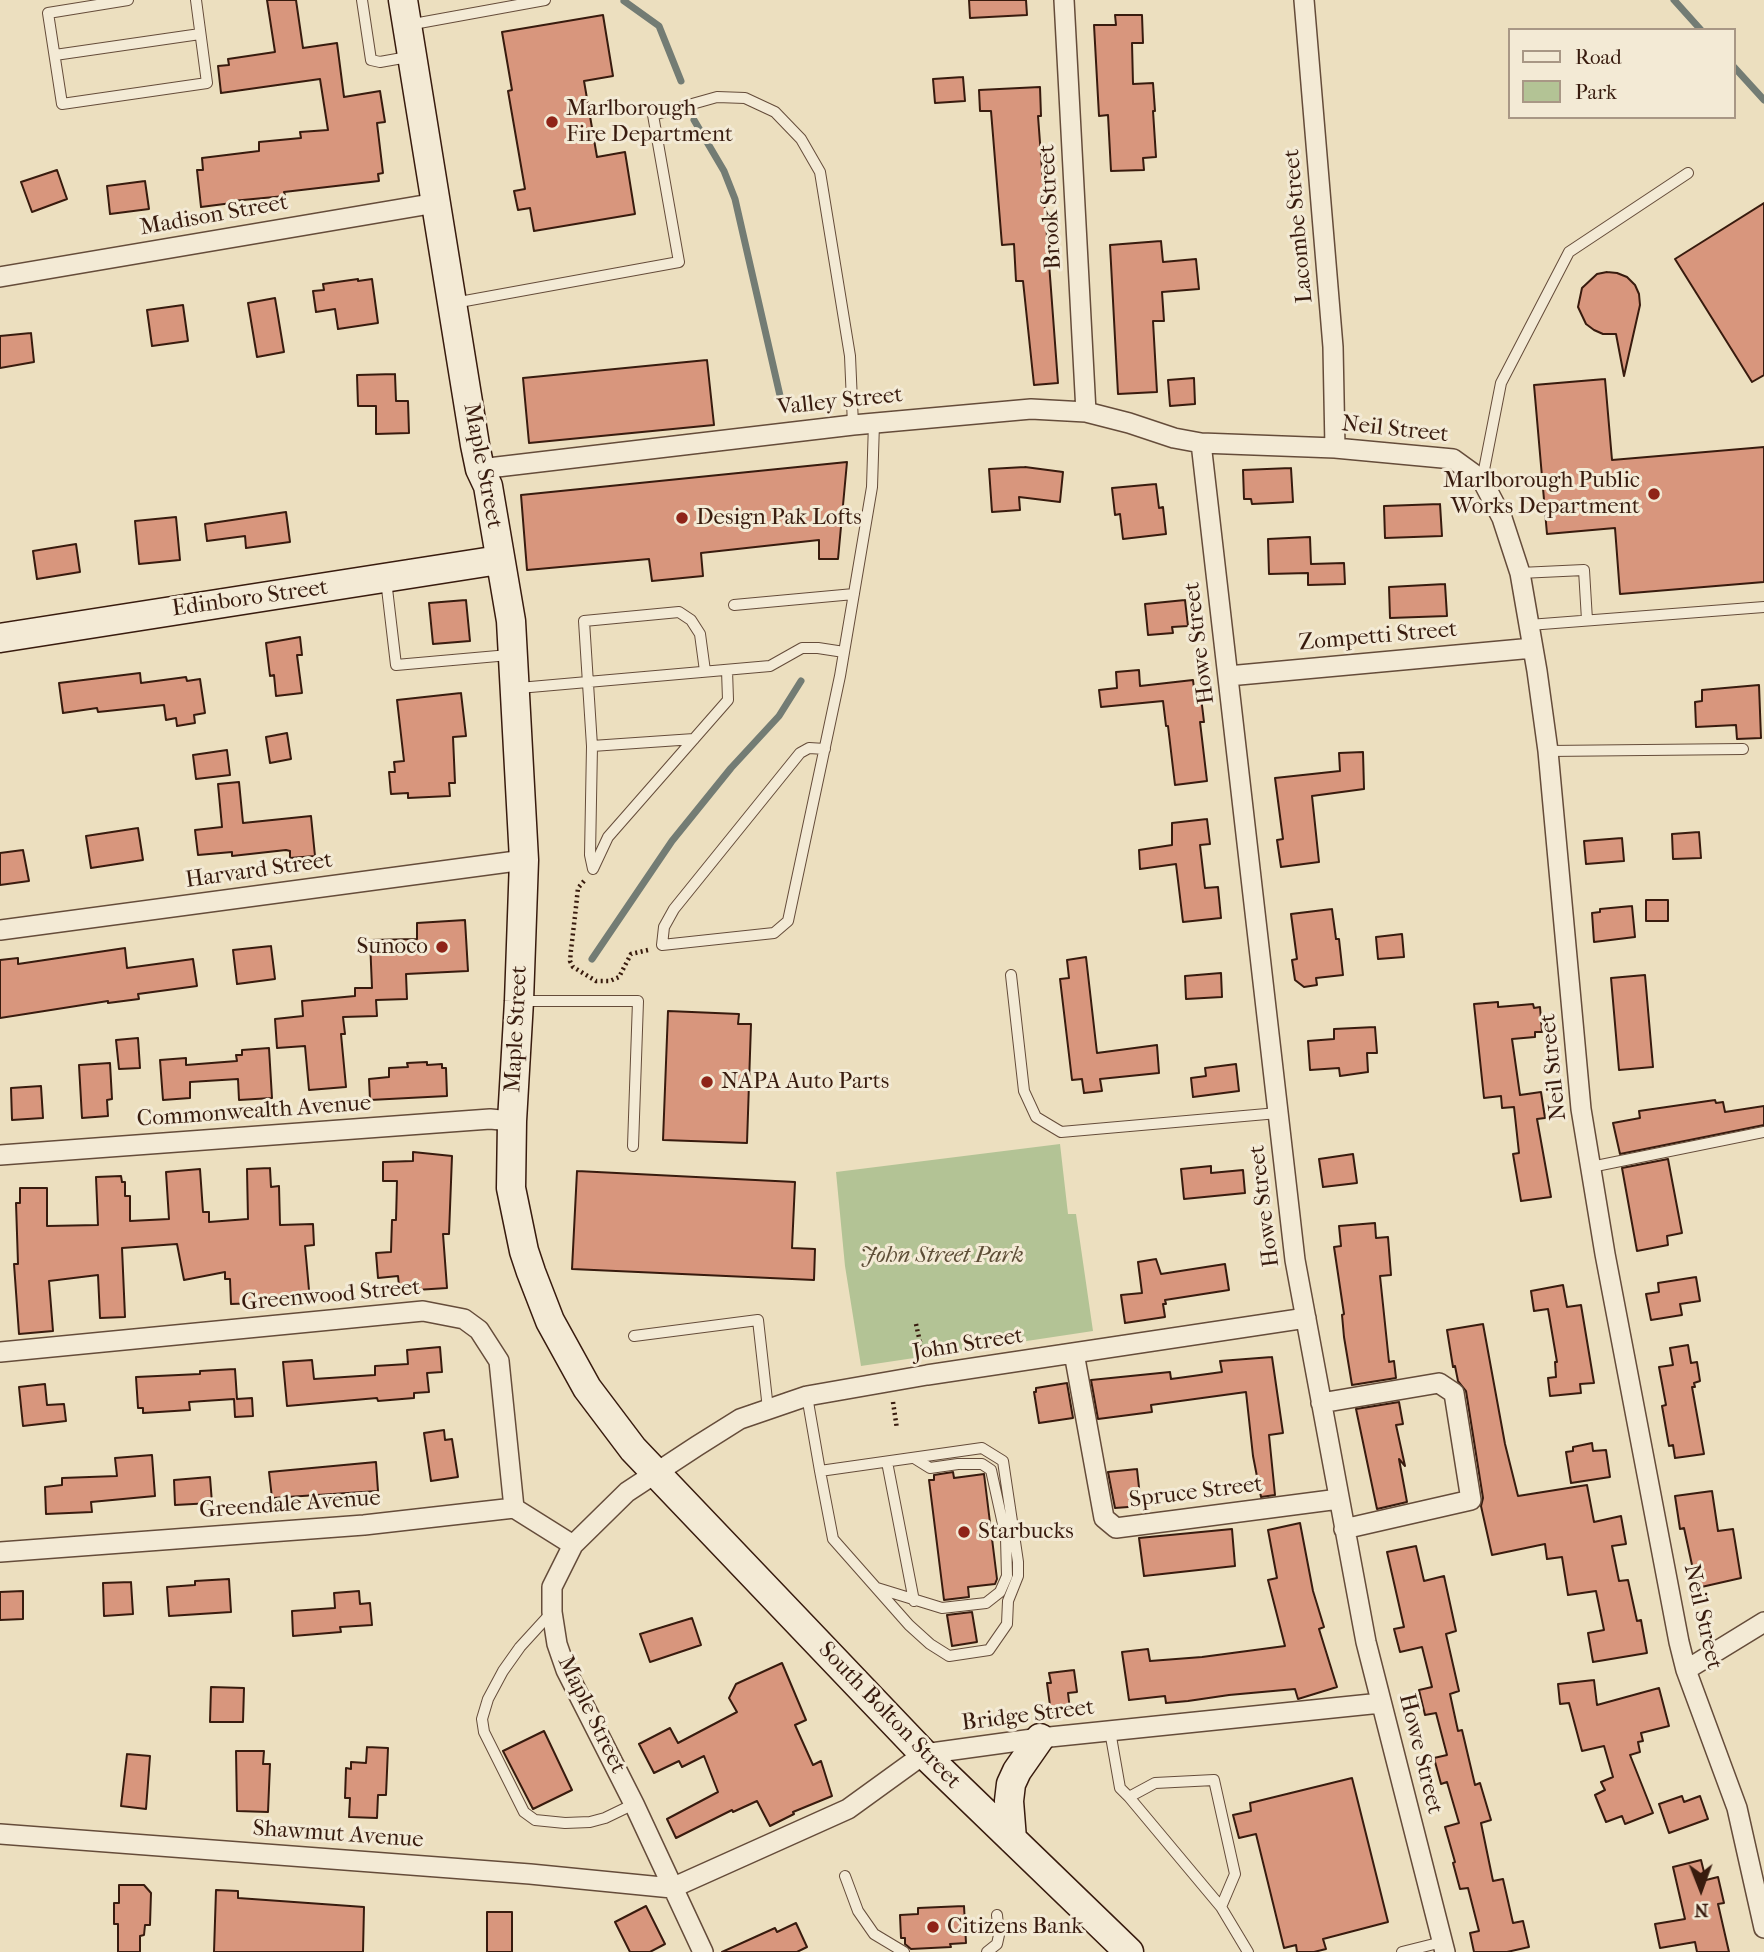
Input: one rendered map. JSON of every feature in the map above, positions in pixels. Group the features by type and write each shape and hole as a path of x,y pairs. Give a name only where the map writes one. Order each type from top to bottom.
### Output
{"main road":[{"name":"Maple Street","path":"405,13 480,468 488,486 511,621 524,860 511,1188 524,1251 550,1321 587,1388 656,1473"},
{"name":"Edinboro Street","path":"0,638 499,560"},
{"name":"South Bolton Street","path":"656,1473 925,1754 1129,1952"},
{"path":"1012,1839 1009,1801 1011,1784 1040,1738"}],"street":[{"name":"Brook Street","path":"1064,0 1087,412"},
{"name":"Lacombe Street","path":"1304,0 1333,347 1335,448"},
{"name":"Madison Street","path":"0,277 436,203"},
{"name":"Valley Street","path":"480,468 853,425 1031,409 1087,412 1174,438 1202,443"},
{"name":"Neil Street","path":"1202,443 1335,448 1453,459 1482,480 1502,518 1520,573 1548,751 1581,1109 1605,1254 1686,1670 1737,1808 1764,1928"},
{"name":"Howe Street","path":"1202,443 1295,1260 1366,1642 1443,1947"},
{"name":"Zompetti Street","path":"1228,676 1533,648"},
{"name":"Harvard Street","path":"0,930 524,860"},
{"name":"Commonwealth Avenue","path":"0,1155 477,1120 512,1121"},
{"name":"Greenwood Street","path":"0,1352 423,1311 464,1319 479,1330 499,1362 514,1508"},
{"name":"John Street","path":"656,1473 740,1419 807,1396 1306,1318"},
{"name":"Spruce Street","path":"1074,1353 1104,1518 1116,1528 1339,1499"},
{"path":"1321,1403 1439,1383 1454,1393 1471,1500 1344,1529"},
{"name":"Maple Street","path":"656,1473 627,1492 573,1545 552,1587 552,1612 557,1644 566,1670 635,1804 703,1952"},
{"path":"514,1508 573,1545"},
{"name":"Greendale Avenue","path":"0,1552 364,1525 514,1508"},
{"path":"1686,1670 1764,1622"},
{"name":"Bridge Street","path":"672,1888 848,1809 925,1754 1040,1738 1381,1703"},
{"name":"Shawmut Avenue","path":"0,1834 517,1873 672,1888"}],"lane":[{"path":"128,0 48,13 62,104 208,83 196,0"},
{"path":"362,0 371,60 380,62 412,56"},
{"path":"405,13 545,0"},
{"path":"55,55 200,34"},
{"path":"453,303 679,262 653,115 717,97 745,98 775,112 801,139 820,172 850,356 853,425"},
{"path":"1482,480 1502,383 1569,252 1688,173"},
{"path":"825,749 809,748 800,753 674,909 664,927 662,945 774,933 788,921 825,749 844,652 872,488 874,423"},
{"path":"1520,573 1584,570 1587,620"},
{"path":"386,579 396,664 513,655"},
{"path":"734,605 854,594"},
{"path":"1529,625 1764,607"},
{"path":"593,869 590,855 590,681 584,621 679,612 691,620 700,634 705,671"},
{"path":"516,689 770,666 802,648 844,652"},
{"path":"593,869 608,837 729,700 727,670"},
{"path":"592,746 694,739"},
{"path":"1548,751 1743,749"},
{"path":"1011,975 1024,1091 1037,1116 1061,1132 1278,1113"},
{"path":"519,1001 638,1001 632,1146"},
{"path":"1591,1167 1764,1132"},
{"path":"634,1336 758,1320 768,1409"},
{"path":"807,1396 820,1471 833,1539 929,1644 949,1656 989,1650 1007,1624 1008,1601 1018,1576 1003,1461 982,1447 820,1471"},
{"path":"876,1588 942,1608 986,1603 1000,1592 1007,1576 1006,1538 991,1470 982,1464 930,1468 914,1458"},
{"path":"887,1462 914,1601"},
{"path":"552,1612 520,1647 503,1671 488,1699 482,1720 484,1732 524,1812 535,1820 590,1822 635,1804"},
{"path":"1110,1731 1120,1788 1221,1907 1248,1952"},
{"path":"1129,1797 1155,1783 1214,1780 1236,1874 1221,1907"},
{"path":"845,1876 858,1910 874,1934 904,1952"},
{"path":"987,1952 997,1944 997,1915"},
{"path":"1402,1952 1443,1947"}],"path":[{"path":"593,869 578,888 570,950 573,967 596,981 610,981 620,976 631,954 662,945"},
{"path":"916,1324 920,1342 920,1364"},
{"path":"893,1401 897,1429"}],"green space":[{"name":"John Street Park","path":"1060,1144 1068,1214 1076,1214 1093,1331 861,1366 845,1266 836,1172"}],"building":[{"path":"267,0 296,0 303,48 337,43 344,97 380,91 385,122 377,123 383,173 378,174 379,181 284,192 285,196 201,207 197,170 203,170 202,158 259,151 259,142 301,138 300,132 328,130 320,79 221,93 218,66 229,65 228,59 275,52"},
{"path":"969,0 1026,0 1027,15 970,18"},
{"name":"Marlborough Fire Department","path":"603,15 613,76 584,81 597,157 625,152 635,214 534,231 530,208 518,210 514,191 525,189 508,91 512,90 502,32"},
{"path":"1115,15 1142,15 1143,43 1132,43 1133,84 1153,83 1156,157 1143,158 1144,170 1111,171 1108,115 1099,116 1094,25 1116,25"},
{"path":"963,77 965,101 935,103 933,79"},
{"path":"1040,87 1041,116 1038,116 1058,383 1034,385 1023,281 1016,281 1014,244 1002,245 991,111 980,111 979,90"},
{"path":"57,170 67,199 32,212 21,182"},
{"path":"145,181 149,209 110,214 107,186"},
{"path":"1764,203 1764,375 1752,382 1675,259"},
{"path":"1161,241 1163,262 1196,259 1199,289 1162,292 1164,321 1153,321 1157,392 1118,394 1110,245"},
{"path":"1607,272 1627,277 1639,294 1640,305 1624,376 1616,334 1603,334 1594,330 1586,324 1578,307 1582,288 1597,274"},
{"path":"372,279 378,323 338,329 335,309 316,312 313,291 324,290 323,284"},
{"path":"275,298 284,352 257,357 248,303"},
{"path":"183,305 188,341 152,346 147,310"},
{"path":"31,333 34,362 0,368 0,336"},
{"path":"707,360 714,425 529,443 523,378"},
{"path":"395,374 396,401 408,401 409,433 376,434 376,406 358,406 357,375"},
{"path":"1194,378 1195,404 1170,406 1168,380"},
{"name":"Marlborough Public Works Department","path":"1605,379 1612,460 1764,447 1764,582 1620,594 1615,528 1547,534 1534,385"},
{"name":"Design Pak Lofts","path":"847,462 838,559 819,559 819,540 701,553 703,576 652,581 649,559 527,570 521,495"},
{"path":"1025,467 1063,472 1060,502 1019,497 1020,510 992,512 989,469"},
{"path":"1291,468 1293,502 1252,504 1251,499 1244,499 1243,470"},
{"path":"1156,484 1159,508 1163,507 1166,534 1123,539 1120,514 1115,515 1112,488"},
{"path":"1440,504 1442,536 1385,538 1384,506"},
{"path":"286,512 290,542 246,548 245,536 207,541 205,524"},
{"path":"176,517 180,560 139,564 135,521"},
{"path":"1310,537 1311,564 1344,563 1345,584 1308,585 1308,573 1269,574 1268,539"},
{"path":"76,544 80,572 37,579 33,551"},
{"path":"1445,584 1447,616 1390,618 1389,587"},
{"path":"466,600 470,641 433,644 429,603"},
{"path":"1185,600 1188,626 1172,627 1173,633 1148,635 1145,604"},
{"path":"300,637 302,655 297,655 302,693 276,696 274,675 270,676 266,643"},
{"path":"1139,670 1140,686 1193,680 1195,697 1201,697 1204,722 1200,722 1207,781 1175,785 1163,701 1101,707 1099,690 1117,688 1116,672"},
{"path":"140,673 141,683 186,677 187,681 200,679 205,713 194,715 195,723 177,726 176,718 166,720 164,705 98,712 97,708 63,713 59,683"},
{"path":"1759,685 1761,738 1737,739 1736,725 1696,727 1695,702 1702,701 1702,690"},
{"path":"461,693 466,736 453,737 455,783 449,783 450,796 408,798 408,793 391,794 389,772 395,772 394,762 404,761 397,700"},
{"path":"287,733 291,759 270,763 266,737"},
{"path":"227,750 230,775 196,779 193,755"},
{"path":"1363,752 1364,789 1312,796 1319,862 1281,867 1277,840 1283,839 1275,778 1340,771 1339,753"},
{"path":"239,782 243,823 311,816 315,856 290,858 290,851 286,850 232,856 232,852 198,855 195,830 222,827 218,784"},
{"path":"1207,819 1210,844 1200,845 1205,888 1218,887 1221,918 1183,922 1176,864 1140,869 1139,850 1172,845 1172,823"},
{"path":"138,828 143,860 91,868 86,836"},
{"path":"1699,832 1701,858 1673,859 1672,834"},
{"path":"1622,838 1624,861 1586,864 1584,841"},
{"path":"23,850 29,881 0,885 0,853"},
{"path":"1646,900 1668,900 1668,921 1646,921"},
{"path":"1632,906 1635,937 1594,942 1592,913 1600,912 1600,909"},
{"path":"1332,909 1343,975 1316,978 1317,985 1304,987 1295,980 1292,960 1297,959 1291,914"},
{"path":"465,920 468,971 406,974 407,999 376,1000 377,1016 343,1017 345,1034 341,1034 346,1087 309,1090 305,1046 277,1048 275,1019 303,1016 302,1001 355,996 355,988 372,988 370,940 417,939 417,923"},
{"path":"1402,934 1404,957 1378,959 1376,937"},
{"path":"271,946 275,979 237,984 233,950"},
{"path":"125,948 127,968 193,959 197,986 138,994 139,999 108,1001 0,1018 0,960 18,958 18,964"},
{"path":"1086,957 1097,1053 1157,1045 1159,1073 1100,1079 1102,1091 1084,1093 1082,1079 1072,1080 1060,979 1069,978 1067,960"},
{"path":"1221,973 1222,997 1186,999 1185,976"},
{"path":"1645,975 1653,1067 1619,1070 1611,978"},
{"path":"1498,1002 1498,1007 1533,1004 1534,1008 1540,1007 1542,1032 1535,1032 1535,1037 1512,1039 1520,1095 1541,1092 1545,1118 1537,1119 1551,1197 1521,1201 1513,1154 1519,1153 1514,1107 1502,1108 1501,1096 1484,1098 1474,1004"},
{"name":"NAPA Auto Parts","path":"668,1011 739,1014 738,1024 751,1024 747,1143 663,1140"},
{"path":"1375,1027 1377,1053 1367,1053 1368,1072 1340,1076 1339,1068 1310,1070 1308,1041 1334,1039 1334,1029"},
{"path":"138,1038 140,1068 119,1069 116,1040"},
{"path":"269,1048 272,1098 239,1100 238,1079 190,1082 190,1098 163,1100 160,1060 186,1058 186,1065 237,1061 236,1055 242,1055 242,1050"},
{"path":"427,1062 427,1065 442,1064 442,1068 446,1068 447,1096 370,1100 369,1079 389,1077 389,1068 408,1067 407,1063"},
{"path":"110,1063 112,1099 107,1100 108,1116 82,1118 79,1065"},
{"path":"1236,1064 1239,1091 1193,1097 1191,1078 1206,1076 1205,1068"},
{"path":"41,1086 43,1118 12,1120 11,1088"},
{"path":"1715,1100 1716,1103 1723,1102 1725,1112 1764,1106 1764,1125 1620,1154 1613,1123 1640,1118 1639,1111"},
{"path":"413,1152 452,1156 449,1234 443,1234 447,1288 416,1290 415,1285 399,1286 398,1276 378,1278 376,1253 391,1252 392,1220 396,1220 397,1181 383,1181 383,1162 413,1161"},
{"path":"1353,1154 1357,1183 1323,1187 1319,1159"},
{"path":"1668,1159 1682,1233 1667,1236 1668,1245 1637,1251 1622,1168"},
{"path":"1211,1166 1211,1173 1243,1170 1245,1193 1184,1199 1181,1169"},
{"path":"270,1168 271,1187 279,1186 280,1225 313,1224 314,1245 305,1246 310,1301 231,1304 230,1279 225,1279 225,1272 184,1280 177,1244 122,1248 125,1317 100,1318 98,1275 49,1281 53,1331 19,1334 14,1264 18,1264 16,1203 20,1203 20,1188 47,1188 47,1226 98,1225 96,1177 121,1176 122,1182 125,1182 125,1196 130,1196 130,1221 169,1219 166,1172 200,1169 203,1212 209,1212 209,1222 248,1219 247,1169"},
{"path":"577,1171 795,1182 792,1248 815,1249 814,1280 572,1269"},
{"path":"1375,1223 1376,1238 1388,1237 1391,1275 1380,1276 1389,1362 1394,1361 1396,1378 1352,1385 1334,1247 1341,1246 1339,1226"},
{"path":"1156,1259 1161,1274 1225,1264 1229,1290 1165,1300 1165,1317 1125,1323 1121,1295 1142,1293 1138,1262"},
{"path":"1696,1277 1700,1301 1680,1304 1682,1315 1651,1320 1646,1294 1659,1292 1658,1283"},
{"path":"1563,1285 1567,1307 1581,1305 1594,1383 1580,1384 1581,1393 1550,1396 1548,1378 1556,1377 1557,1362 1548,1309 1534,1311 1531,1291"},
{"path":"1483,1324 1505,1444 1518,1496 1587,1485 1594,1522 1621,1516 1626,1544 1612,1546 1619,1581 1628,1580 1637,1621 1641,1620 1647,1653 1593,1662 1588,1633 1604,1630 1596,1591 1568,1595 1562,1557 1547,1559 1545,1544 1492,1555 1481,1506 1483,1498 1466,1391 1458,1381 1455,1366 1453,1367 1447,1330"},
{"path":"1688,1345 1691,1363 1697,1362 1700,1381 1692,1387 1704,1454 1675,1458 1673,1445 1669,1446 1662,1406 1666,1405 1659,1367 1673,1365 1670,1348"},
{"path":"440,1347 442,1372 427,1373 429,1392 414,1393 414,1398 378,1401 377,1398 287,1406 283,1362 312,1360 314,1379 375,1375 375,1366 408,1364 407,1350"},
{"path":"1272,1357 1283,1433 1269,1435 1275,1495 1261,1497 1253,1456 1246,1392 1151,1405 1152,1412 1098,1419 1091,1380 1170,1372 1171,1379 1222,1372 1220,1361"},
{"path":"235,1369 237,1399 252,1398 253,1416 235,1417 234,1399 189,1402 190,1410 143,1413 143,1408 138,1408 136,1377 200,1374 200,1371"},
{"path":"1067,1383 1073,1418 1039,1423 1034,1392 1036,1388"},
{"path":"45,1384 47,1405 64,1404 66,1421 23,1426 19,1387"},
{"path":"1399,1402 1403,1424 1396,1425 1405,1466 1399,1459 1407,1502 1377,1509 1356,1409"},
{"path":"444,1430 445,1440 452,1439 458,1477 431,1481 424,1433"},
{"path":"1592,1443 1593,1451 1606,1450 1610,1477 1571,1483 1566,1452 1573,1451 1573,1447"},
{"path":"152,1455 155,1496 91,1502 92,1512 46,1514 45,1487 62,1485 62,1478 117,1476 115,1458"},
{"path":"376,1462 378,1491 272,1498 269,1472"},
{"path":"1137,1469 1141,1506 1115,1508 1108,1472"},
{"name":"Starbucks","path":"953,1472 954,1478 984,1474 997,1579 995,1584 968,1587 969,1597 944,1600 929,1480 934,1480 934,1475"},
{"path":"210,1477 212,1503 175,1505 174,1480"},
{"path":"1712,1491 1718,1531 1733,1529 1741,1578 1697,1588 1684,1528 1680,1529 1675,1496"},
{"path":"1300,1523 1313,1591 1324,1627 1319,1629 1337,1687 1298,1699 1295,1689 1166,1703 1165,1696 1129,1700 1122,1652 1148,1649 1150,1661 1285,1646 1268,1580 1277,1578 1268,1530"},
{"path":"1232,1529 1235,1566 1144,1576 1139,1538"},
{"path":"1416,1546 1424,1581 1444,1576 1456,1631 1446,1634 1459,1691 1450,1694 1458,1731 1462,1730 1475,1785 1480,1783 1491,1820 1481,1823 1493,1881 1503,1879 1513,1923 1523,1921 1529,1947 1507,1952 1474,1952 1470,1933 1479,1931 1468,1888 1460,1889 1445,1827 1459,1823 1447,1782 1441,1784 1434,1758 1447,1755 1436,1713 1425,1715 1419,1690 1432,1687 1422,1647 1400,1652 1394,1629 1404,1627 1387,1552"},
{"path":"229,1579 231,1612 169,1616 167,1587 195,1585 195,1581"},
{"path":"131,1582 133,1614 104,1616 103,1583"},
{"path":"23,1591 23,1619 0,1620 0,1592"},
{"path":"359,1591 360,1604 370,1603 372,1625 340,1627 341,1632 293,1636 292,1611 335,1608 334,1593"},
{"path":"972,1612 977,1642 952,1646 947,1615"},
{"path":"692,1618 701,1645 650,1662 640,1634"},
{"path":"782,1663 806,1720 795,1725 813,1765 821,1761 832,1796 793,1812 794,1814 770,1826 757,1801 733,1812 732,1810 676,1838 667,1819 718,1792 704,1756 682,1767 679,1761 654,1773 639,1744 670,1728 678,1743 737,1712 729,1698 736,1684"},
{"path":"1074,1670 1077,1692 1068,1693 1070,1710 1051,1713 1047,1683 1051,1683 1049,1673"},
{"path":"1594,1680 1597,1705 1659,1688 1669,1726 1641,1733 1643,1741 1638,1742 1640,1752 1630,1755 1653,1813 1625,1824 1622,1816 1606,1822 1595,1795 1605,1790 1601,1782 1613,1777 1604,1746 1582,1751 1569,1703 1560,1704 1558,1684"},
{"path":"211,1687 244,1688 243,1722 210,1722"},
{"path":"544,1731 572,1790 533,1809 503,1751"},
{"path":"367,1747 388,1748 386,1795 378,1795 377,1818 349,1817 350,1798 345,1798 346,1768 351,1769 351,1762 366,1763"},
{"path":"236,1751 264,1751 263,1764 270,1764 268,1812 237,1811"},
{"path":"127,1754 150,1756 146,1809 121,1806"},
{"path":"1352,1778 1388,1922 1323,1939 1326,1949 1314,1952 1297,1952 1296,1945 1284,1948 1256,1834 1239,1838 1233,1815 1251,1811 1250,1803"},
{"path":"1682,1796 1684,1802 1700,1796 1708,1819 1669,1833 1659,1804"},
{"path":"1701,1860 1706,1880 1718,1877 1724,1903 1718,1904 1729,1952 1697,1952 1695,1942 1660,1948 1655,1924 1685,1919 1673,1867"},
{"path":"119,1885 144,1885 151,1893 150,1925 145,1925 144,1935 140,1936 140,1952 118,1952 118,1924 114,1924 114,1903 119,1903"},
{"path":"216,1890 238,1891 238,1898 364,1907 363,1952 214,1952"},
{"path":"646,1906 665,1944 650,1952 630,1952 615,1922"},
{"name":"Citizens Bank","path":"964,1906 966,1943 950,1944 951,1947 911,1949 905,1944 905,1938 901,1938 900,1915 918,1914 918,1908"},
{"path":"487,1912 512,1912 512,1952 487,1952"},
{"path":"796,1923 807,1947 797,1952 722,1952 775,1928 777,1932"}],"waterway":[{"path":"1674,0 1699,28"},
{"path":"624,1 659,26 681,81"},
{"path":"1736,69 1764,100"},
{"path":"694,120 724,171 735,199 781,400"},
{"path":"592,959 672,841 731,768 779,716 801,681"}],"place":[{"name":"Marlborough Fire Department","path":"552,122"},
{"name":"Marlborough Public Works Department","path":"1654,494"},
{"name":"Design Pak Lofts","path":"682,518"},
{"name":"Sunoco","path":"442,947"},
{"name":"NAPA Auto Parts","path":"707,1082"},
{"name":"Starbucks","path":"964,1532"},
{"name":"Citizens Bank","path":"933,1927"}]}
